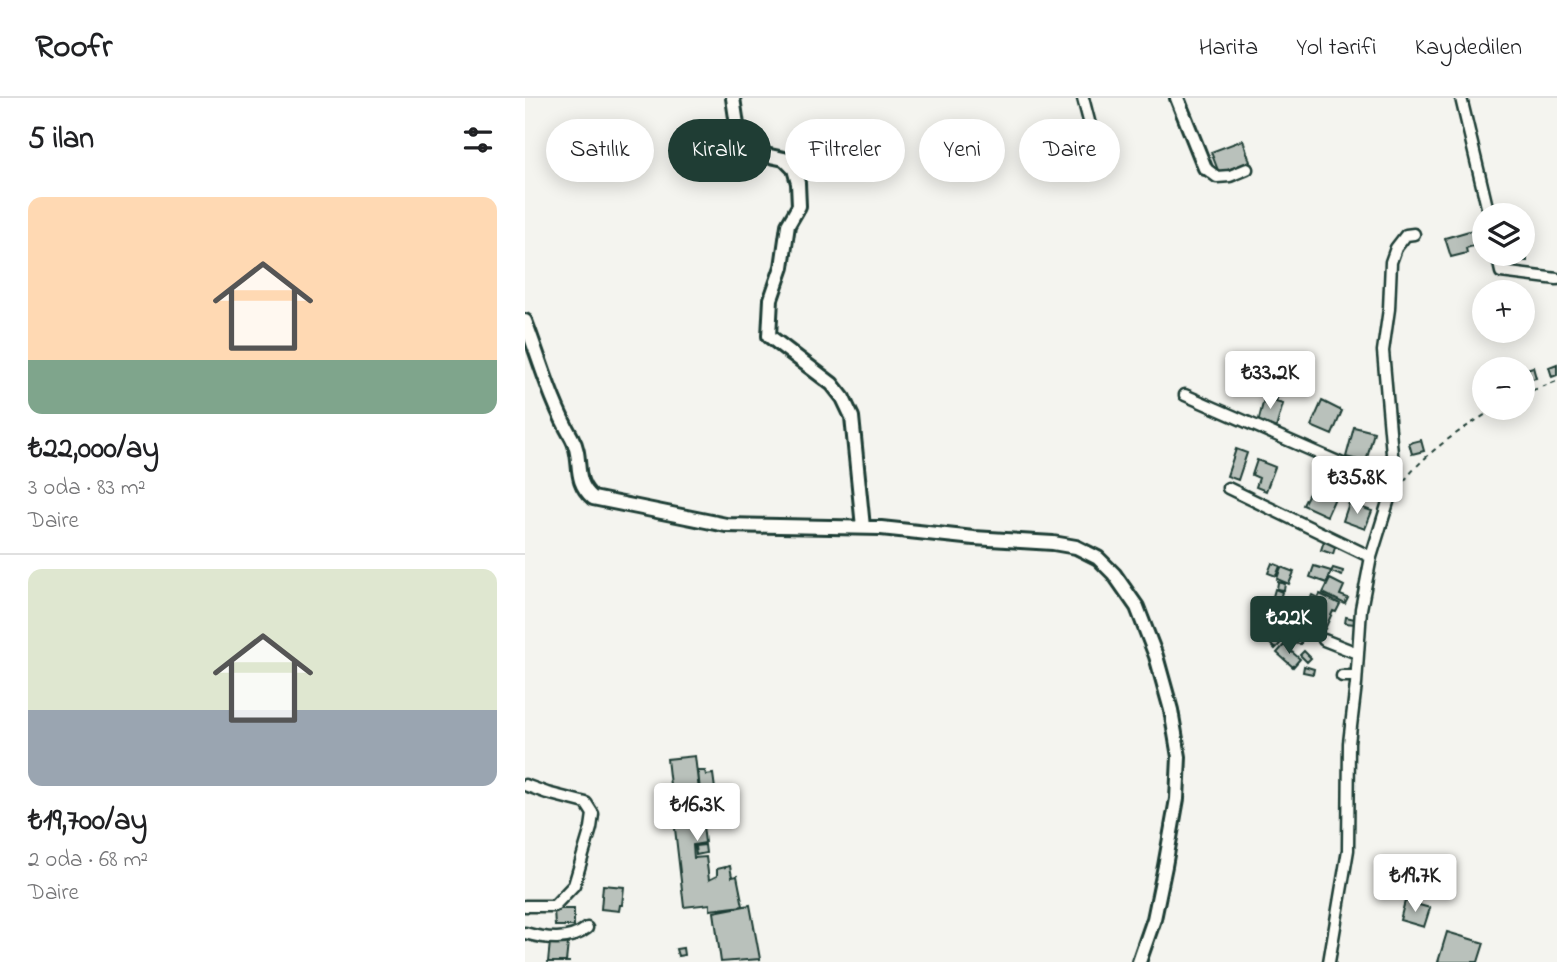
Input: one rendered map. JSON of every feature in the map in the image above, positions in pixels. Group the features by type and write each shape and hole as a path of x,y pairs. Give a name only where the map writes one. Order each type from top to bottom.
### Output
{"street":[{"path":"733,98 739,138 761,154 784,159 794,169 799,206 788,225 782,267 771,299 769,335 832,384 843,398 852,417 863,527"},
{"path":"1083,98 1088,119"},
{"path":"1177,98 1205,168 1217,177 1230,176 1247,169"},
{"path":"1461,98 1486,203"},
{"path":"1329,962 1348,850 1349,743 1361,609 1371,557 1393,486 1394,465 1383,351 1387,335 1391,262 1396,248 1406,235 1414,234"},
{"path":"1500,266 1501,272 1557,279"},
{"path":"525,321 561,418 573,439 583,490 593,498 742,527 863,527 1053,543 1076,547 1098,558 1137,607 1156,656 1171,710 1179,757 1177,799 1165,866 1154,919 1139,962"},
{"path":"1185,395 1393,486"},
{"path":"1228,488 1371,557"},
{"path":"1324,640 1357,653"},
{"path":"1342,676 1356,676"},
{"path":"525,785 586,803 593,814 574,885 554,906 525,906"},
{"path":"525,933 564,938 579,934 587,928"}],"path":[{"path":"1535,389 1557,381"},
{"path":"1393,486 1404,480 1433,448 1477,420"}],"building":[{"path":"1243,140 1250,162 1219,173 1211,152"},
{"path":"1472,230 1472,246 1466,248 1467,253 1451,257 1445,238"},
{"path":"1557,364 1557,375 1552,377 1549,367"},
{"path":"1266,391 1278,395 1276,402 1283,404 1276,428 1258,423"},
{"path":"1322,401 1342,411 1332,435 1311,426"},
{"path":"1354,427 1374,432 1366,462 1346,457"},
{"path":"1421,440 1424,451 1412,454 1409,443"},
{"path":"1236,449 1247,453 1238,480 1227,476"},
{"path":"1257,460 1275,467 1266,491 1256,487 1259,478 1252,475"},
{"path":"1312,487 1335,498 1327,516 1303,505"},
{"path":"1349,503 1372,511 1365,529 1343,521"},
{"path":"1325,538 1337,541 1333,554 1321,550"},
{"path":"1272,563 1280,566 1276,576 1268,573"},
{"path":"1314,566 1331,571 1327,583 1310,577"},
{"path":"1281,567 1294,572 1289,584 1277,579"},
{"path":"1333,568 1343,571 1342,576 1331,572"},
{"path":"1330,579 1344,586 1340,595 1348,598 1345,604 1323,593"},
{"path":"1278,582 1285,584 1284,590 1277,589"},
{"path":"1275,589 1282,592 1276,613 1269,611"},
{"path":"1320,594 1340,604 1336,612 1333,611 1325,629 1302,618 1312,595 1318,598"},
{"path":"1272,616 1301,622 1300,628 1271,622"},
{"path":"1346,617 1355,619 1355,624 1345,623"},
{"path":"1266,629 1280,644 1275,649 1261,634"},
{"path":"1286,631 1302,632 1301,644 1286,643"},
{"path":"1284,645 1300,659 1293,667 1277,653"},
{"path":"1304,651 1311,658 1307,662 1300,655"},
{"path":"1304,666 1314,669 1313,674 1303,672"},
{"path":"695,756 705,843 693,845 694,858 706,857 709,880 717,876 717,869 730,866 732,877 737,876 743,906 710,910 710,904 684,907 667,759"},
{"path":"698,771 705,771 706,775 713,774 715,789 700,791"},
{"path":"705,845 706,853 696,855 695,846"},
{"path":"603,885 624,887 619,911 601,909"},
{"path":"1405,901 1430,908 1424,927 1400,920"},
{"path":"750,905 760,959 721,962 714,912"},
{"path":"554,909 574,909 574,926 555,926"},
{"path":"1447,932 1484,943 1478,962 1438,962"},
{"path":"550,942 568,943 566,962 548,962"},
{"path":"683,948 684,955 678,956 676,949"}]}
